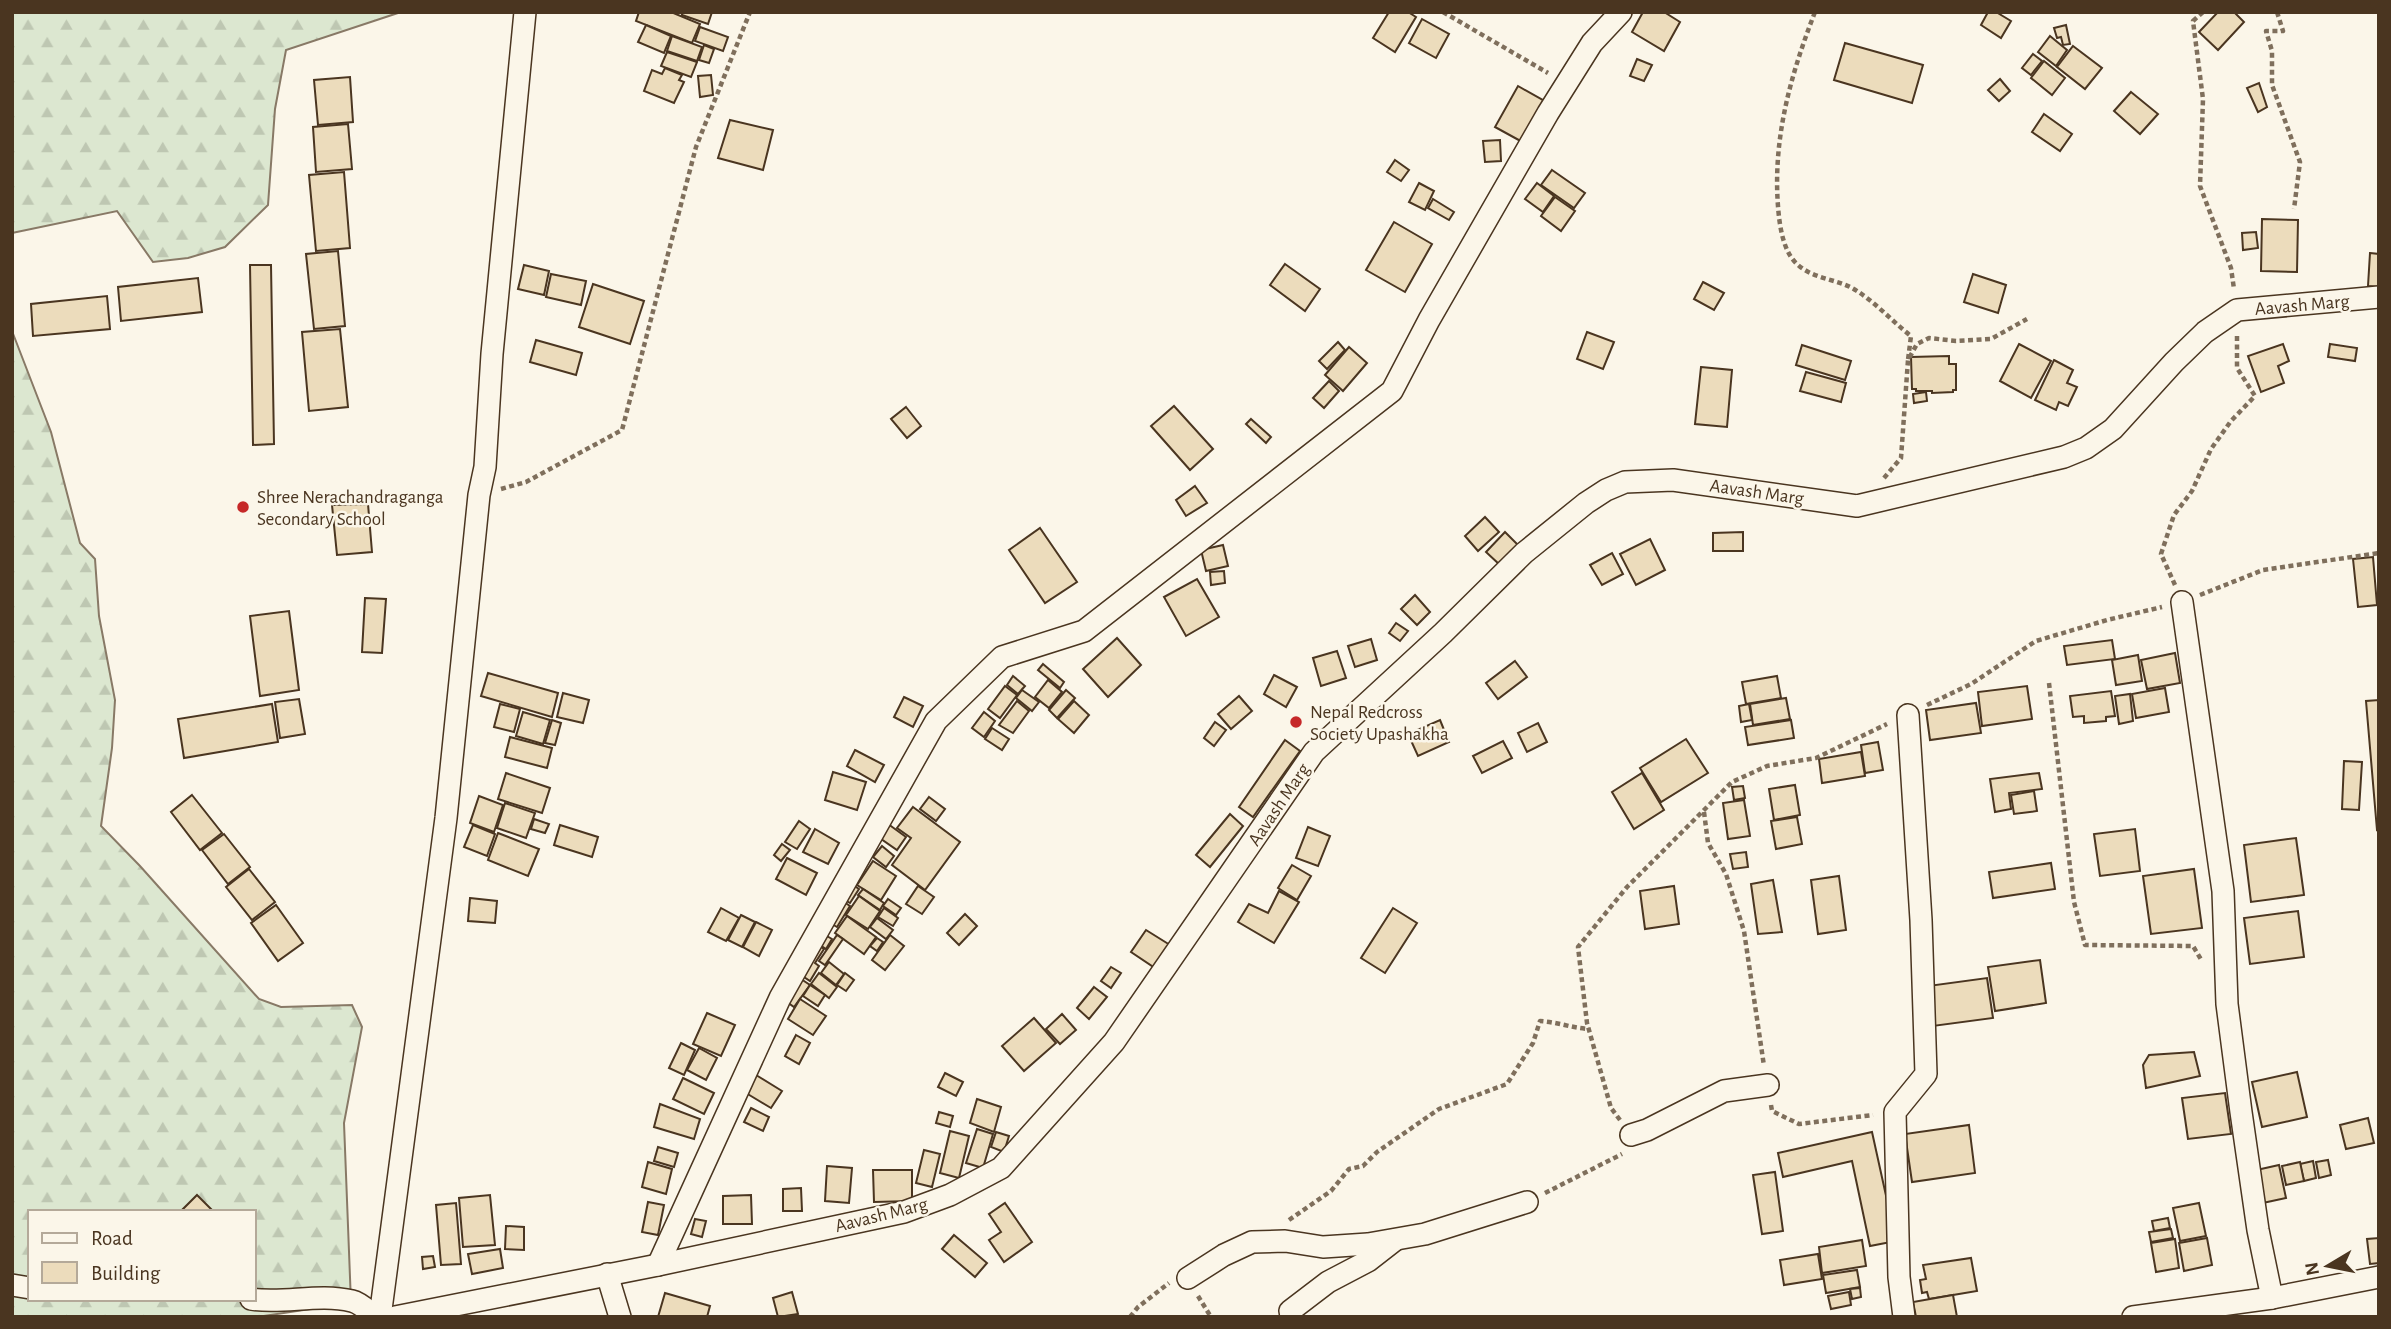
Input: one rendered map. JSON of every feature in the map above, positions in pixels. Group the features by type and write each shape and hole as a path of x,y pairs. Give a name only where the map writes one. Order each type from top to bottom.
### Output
{"street":[{"path":"256,1300 310,1297 355,1302 378,1317 446,818 479,495 485,467 492,354 525,12"},
{"path":"658,1265 780,998 936,721 1002,657 1084,631 1392,391 1436,309 1567,84 1592,43 1621,12"},
{"name":"Aavash Marg","path":"395,1317 658,1265 904,1212 950,1195 1001,1168 1114,1042 1314,752 1524,554 1606,489 1625,482 1674,480 1857,506 2064,457 2086,448 2113,429 2205,332 2237,310 2379,296"},
{"path":"2182,602 2223,891 2227,1004 2258,1230 2272,1298"},
{"path":"1904,1317 1899,1277 1895,1112 1926,1074 1921,920 1908,715"},
{"path":"1631,1135 1647,1130 1724,1091 1768,1086"},
{"path":"1188,1278 1224,1255 1252,1242 1285,1241 1322,1247 1425,1234 1527,1202"},
{"path":"1290,1311 1328,1282 1368,1261 1397,1238"},
{"path":"607,1274 620,1317"},
{"path":"2133,1317 2272,1298 2379,1277"}],"path":[{"path":"479,495 526,482 622,430 696,147 750,12"},
{"path":"1443,12 1567,84"},
{"path":"1815,12 1792,82 1776,159 1781,237 1798,265 1824,280 1856,290 1911,336 1901,458 1857,506"},
{"path":"2277,12 2283,31 2266,31 2272,51 2272,85 2300,162 2294,209"},
{"path":"1908,360 1917,344 1929,338 1956,341 1991,339 2027,318"},
{"path":"1527,1202 1639,1146 1611,1108 1589,1029 1578,947 1627,887 1732,782 1767,765 1816,758 1971,684 2036,641 2182,602 2263,570 2379,553"},
{"path":"2049,682 2074,902 2085,945 2193,946 2207,969"},
{"path":"1704,812 1708,843 1726,874 1744,931 1772,1111 1799,1124 1895,1112"},
{"path":"1252,1242 1331,1191 1349,1169 1363,1166 1377,1152 1439,1109 1507,1084 1533,1043 1540,1021 1556,1021 1572,1028 1589,1029"}],"green space":[{"path":"12,12 401,12 286,50 275,109 268,205 225,247 188,258 153,262 117,211 12,233"},
{"path":"12,331 51,432 80,543 95,559 99,616 115,700 112,748 101,826 259,999 281,1007 352,1005 362,1027 344,1123 351,1303 257,1317 12,1317"}],"building":[{"path":"639,12 671,12 700,24 692,43 636,21"},
{"path":"682,12 712,12 708,24 682,15"},
{"path":"1389,12 1408,12 1416,17 1395,52 1373,38"},
{"path":"1643,12 1664,12 1680,22 1664,51 1632,32"},
{"path":"1988,12 1996,12 2011,21 2001,38 1981,25"},
{"path":"2218,12 2234,12 2244,22 2218,50 2199,32"},
{"path":"1422,19 1449,34 1436,58 1409,43"},
{"path":"646,25 671,36 664,53 638,42"},
{"path":"2066,25 2070,44 2063,45 2054,28"},
{"path":"700,27 728,37 723,51 695,41"},
{"path":"672,36 702,47 697,61 667,51"},
{"path":"2050,36 2067,50 2056,66 2038,52"},
{"path":"1845,43 1923,65 1912,103 1834,80"},
{"path":"704,45 714,49 709,63 699,60"},
{"path":"2073,46 2102,68 2085,89 2057,67"},
{"path":"667,52 697,62 691,77 661,66"},
{"path":"2033,54 2042,61 2031,75 2022,68"},
{"path":"1637,59 1652,65 1644,81 1630,76"},
{"path":"2044,61 2065,78 2052,95 2031,78"},
{"path":"665,68 682,75 679,80 684,82 674,103 644,91 652,70 662,74"},
{"path":"711,75 713,95 700,97 698,76"},
{"path":"350,77 353,122 318,125 314,80"},
{"path":"2000,79 2010,91 1999,101 1988,90"},
{"path":"2259,83 2267,107 2258,112 2247,88"},
{"path":"1518,86 1548,103 1526,144 1495,127"},
{"path":"2131,92 2158,114 2140,134 2114,111"},
{"path":"2044,114 2072,134 2060,151 2032,132"},
{"path":"730,120 773,130 763,170 718,158"},
{"path":"348,124 352,169 316,172 313,127"},
{"path":"1500,140 1501,161 1485,162 1483,141"},
{"path":"1395,160 1409,170 1401,181 1387,172"},
{"path":"1552,170 1585,193 1574,208 1541,185"},
{"path":"344,172 350,248 316,251 309,175"},
{"path":"1419,183 1434,191 1425,210 1409,202"},
{"path":"1537,183 1554,196 1543,212 1525,199"},
{"path":"1555,197 1575,211 1561,231 1541,216"},
{"path":"1433,199 1454,212 1449,220 1428,208"},
{"path":"2262,219 2298,220 2297,272 2261,271"},
{"path":"1394,222 1432,244 1405,292 1366,270"},
{"path":"2256,232 2258,248 2243,250 2242,233"},
{"path":"338,251 345,326 314,329 306,254"},
{"path":"2370,253 2379,254 2379,287 2368,286"},
{"path":"1285,264 1320,289 1305,311 1270,285"},
{"path":"250,265 271,265 274,444 253,445"},
{"path":"524,265 549,271 544,295 518,289"},
{"path":"551,274 586,281 581,305 546,297"},
{"path":"1973,274 2006,285 1998,313 1964,302"},
{"path":"198,278 202,312 121,321 118,287"},
{"path":"1703,282 1724,293 1714,310 1694,299"},
{"path":"593,284 644,301 630,344 579,327"},
{"path":"107,296 110,329 33,336 31,304"},
{"path":"340,329 348,407 309,411 302,332"},
{"path":"1587,332 1614,342 1603,369 1577,359"},
{"path":"536,340 582,353 576,375 530,362"},
{"path":"1338,342 1345,350 1327,369 1319,361"},
{"path":"2019,344 2051,361 2031,398 2000,381"},
{"path":"2283,344 2289,361 2278,366 2284,383 2261,392 2248,356"},
{"path":"2330,344 2357,348 2355,361 2328,357"},
{"path":"1802,345 1851,361 1845,380 1796,365"},
{"path":"1349,347 1367,363 1343,391 1325,375"},
{"path":"1949,356 1949,364 1956,364 1956,390 1932,393 1912,389 1911,357"},
{"path":"2054,360 2073,370 2067,383 2077,387 2068,406 2059,402 2056,410 2035,400"},
{"path":"1701,367 1732,370 1727,427 1695,424"},
{"path":"1806,372 1846,383 1841,402 1800,391"},
{"path":"1329,381 1339,391 1324,408 1313,398"},
{"path":"1926,392 1927,401 1914,403 1913,394"},
{"path":"1174,406 1213,449 1190,470 1151,426"},
{"path":"906,407 921,426 907,438 891,419"},
{"path":"1251,419 1271,437 1266,443 1246,424"},
{"path":"1195,486 1207,503 1186,516 1176,500"},
{"path":"368,504 372,552 337,555 332,505"},
{"path":"1485,517 1499,532 1478,551 1465,536"},
{"path":"1040,528 1077,582 1045,603 1009,550"},
{"path":"1505,532 1519,546 1500,565 1486,552"},
{"path":"1743,532 1743,551 1713,551 1713,533"},
{"path":"1650,539 1665,570 1636,585 1620,554"},
{"path":"1223,545 1228,566 1206,571 1201,550"},
{"path":"1612,553 1623,574 1602,585 1590,565"},
{"path":"2373,557 2377,605 2358,607 2353,559"},
{"path":"1224,571 1225,583 1211,585 1210,572"},
{"path":"1197,579 1219,617 1186,636 1164,597"},
{"path":"1415,595 1430,612 1417,625 1401,609"},
{"path":"365,598 386,599 382,653 362,652"},
{"path":"289,611 299,690 260,696 250,616"},
{"path":"1396,623 1408,631 1400,641 1389,633"},
{"path":"1117,638 1141,665 1108,697 1083,669"},
{"path":"1371,639 1377,660 1355,667 1348,646"},
{"path":"2112,640 2115,659 2067,665 2064,646"},
{"path":"1337,651 1346,678 1321,686 1313,658"},
{"path":"2175,653 2180,683 2147,689 2141,660"},
{"path":"2138,655 2142,681 2116,685 2112,660"},
{"path":"1515,661 1527,677 1498,699 1486,683"},
{"path":"1043,664 1064,682 1060,688 1038,670"},
{"path":"488,673 558,693 552,717 481,696"},
{"path":"1274,675 1297,687 1286,707 1264,694"},
{"path":"1013,676 1025,686 1018,694 1007,685"},
{"path":"1777,676 1781,698 1746,704 1742,682"},
{"path":"1048,680 1062,692 1049,708 1035,697"},
{"path":"1005,686 1017,695 1000,718 988,709"},
{"path":"2027,686 2032,719 1982,726 1978,692"},
{"path":"2165,688 2169,712 2136,718 2132,694"},
{"path":"1022,690 1039,702 1032,711 1016,698"},
{"path":"1066,690 1075,698 1057,718 1049,710"},
{"path":"2111,691 2115,716 2106,717 2106,721 2084,723 2084,716 2073,717 2070,696"},
{"path":"563,693 589,700 583,723 557,717"},
{"path":"2130,694 2133,721 2119,724 2115,696"},
{"path":"1239,696 1252,711 1231,729 1218,714"},
{"path":"904,697 923,706 913,727 894,717"},
{"path":"1786,698 1790,719 1753,725 1750,704"},
{"path":"299,699 305,734 280,738 275,702"},
{"path":"2379,700 2379,829 2377,830 2366,701"},
{"path":"1017,701 1029,711 1013,733 999,725"},
{"path":"1074,701 1089,715 1074,733 1058,719"},
{"path":"1976,703 1981,733 1930,740 1926,710"},
{"path":"272,704 278,742 184,758 178,719"},
{"path":"500,704 520,709 514,732 494,727"},
{"path":"1749,704 1752,720 1741,722 1739,706"},
{"path":"523,712 550,720 543,744 516,736"},
{"path":"984,712 995,721 984,737 972,728"},
{"path":"552,720 561,723 555,745 545,743"},
{"path":"1440,720 1449,742 1418,756 1408,734"},
{"path":"1791,720 1794,738 1748,745 1745,727"},
{"path":"1215,722 1226,730 1214,746 1204,738"},
{"path":"1538,723 1547,742 1527,752 1518,733"},
{"path":"992,728 1009,739 1002,750 985,739"},
{"path":"510,737 552,748 547,768 505,757"},
{"path":"1686,739 1708,773 1661,802 1640,768"},
{"path":"1285,740 1300,751 1253,817 1239,807"},
{"path":"1503,741 1512,758 1482,773 1473,756"},
{"path":"1878,742 1883,770 1865,773 1861,745"},
{"path":"855,750 884,765 875,782 847,766"},
{"path":"1861,752 1865,776 1822,783 1819,759"},
{"path":"2344,761 2362,762 2359,810 2342,809"},
{"path":"833,772 866,782 857,810 825,800"},
{"path":"506,773 550,788 542,813 498,799"},
{"path":"1642,773 1664,810 1634,829 1612,792"},
{"path":"2039,773 2042,789 2009,793 2011,809 1995,812 1990,779"},
{"path":"1795,785 1800,815 1774,820 1769,789"},
{"path":"1743,786 1745,798 1734,800 1732,787"},
{"path":"2034,791 2037,811 2014,814 2011,795"},
{"path":"192,795 222,833 200,850 171,812"},
{"path":"479,796 503,805 494,832 470,823"},
{"path":"929,797 945,809 936,821 920,809"},
{"path":"1744,800 1750,836 1728,839 1723,803"},
{"path":"505,803 535,813 526,838 497,828"},
{"path":"913,807 960,842 925,890 892,865 911,838 897,828"},
{"path":"1230,814 1243,826 1210,867 1196,855"},
{"path":"1797,817 1802,844 1776,849 1771,821"},
{"path":"534,819 549,824 545,833 531,829"},
{"path":"799,821 810,829 797,849 785,842"},
{"path":"884,821 906,837 897,850 874,834"},
{"path":"473,825 495,834 487,856 464,847"},
{"path":"560,825 598,837 592,857 554,845"},
{"path":"1308,827 1330,836 1318,866 1296,858"},
{"path":"815,829 839,843 828,864 803,852"},
{"path":"2135,829 2140,871 2100,876 2094,834"},
{"path":"498,833 539,849 528,876 488,860"},
{"path":"224,834 250,867 228,884 202,850"},
{"path":"2296,838 2304,895 2251,902 2244,845"},
{"path":"782,844 790,850 781,861 774,855"},
{"path":"882,846 894,856 886,867 873,857"},
{"path":"1746,852 1748,867 1733,869 1730,854"},
{"path":"787,858 817,873 806,895 776,879"},
{"path":"873,861 896,876 881,900 857,885"},
{"path":"2051,863 2055,889 1993,898 1989,872"},
{"path":"1292,865 1311,876 1297,900 1278,888"},
{"path":"249,869 275,902 252,920 226,887"},
{"path":"2194,869 2202,928 2151,934 2143,876"},
{"path":"1839,876 1846,930 1818,934 1811,880"},
{"path":"1773,880 1782,932 1758,934 1751,884"},
{"path":"847,881 859,889 850,903 838,896"},
{"path":"918,886 934,897 922,914 906,904"},
{"path":"1674,886 1679,924 1645,929 1640,891"},
{"path":"863,889 884,903 880,910 858,895"},
{"path":"1279,891 1299,902 1274,943 1238,922 1249,904 1268,913"},
{"path":"859,896 880,911 868,929 846,915"},
{"path":"470,898 497,901 495,923 468,921"},
{"path":"838,898 850,906 837,927 825,920"},
{"path":"888,899 901,908 896,915 883,906"},
{"path":"276,905 303,943 278,961 251,923"},
{"path":"721,908 739,918 726,941 708,932"},
{"path":"884,908 898,918 893,926 878,917"},
{"path":"1393,908 1417,923 1385,973 1361,958"},
{"path":"2298,911 2304,957 2250,964 2244,918"},
{"path":"965,914 977,926 959,945 947,933"},
{"path":"741,915 755,922 742,947 728,940"},
{"path":"847,916 876,937 864,954 835,933"},
{"path":"877,918 893,930 886,939 870,927"},
{"path":"756,922 772,930 759,956 743,947"},
{"path":"1146,930 1170,945 1155,968 1131,952"},
{"path":"820,932 832,939 826,949 814,941"},
{"path":"837,935 843,939 825,965 819,961"},
{"path":"890,935 904,946 885,970 872,960"},
{"path":"877,938 883,942 877,951 870,946"},
{"path":"814,942 824,949 815,963 819,966 810,981 795,971"},
{"path":"2040,960 2046,1003 1995,1011 1988,967"},
{"path":"829,962 844,974 836,985 821,973"},
{"path":"1111,967 1121,973 1111,988 1101,981"},
{"path":"819,973 837,987 829,998 811,984"},
{"path":"845,973 854,980 846,991 837,985"},
{"path":"798,977 810,985 794,1007 783,999"},
{"path":"1987,978 1993,1018 1933,1026 1928,986"},
{"path":"810,985 825,995 818,1006 803,996"},
{"path":"1094,987 1107,997 1089,1019 1077,1008"},
{"path":"800,999 826,1016 813,1035 788,1019"},
{"path":"707,1013 735,1025 721,1056 693,1044"},
{"path":"1062,1014 1076,1030 1060,1044 1046,1029"},
{"path":"1034,1018 1056,1043 1024,1071 1002,1046"},
{"path":"796,1035 810,1043 799,1064 785,1056"},
{"path":"681,1043 695,1050 684,1075 669,1068"},
{"path":"699,1048 717,1058 706,1080 687,1070"},
{"path":"2194,1052 2200,1076 2146,1088 2143,1065 2149,1055"},
{"path":"2297,1072 2307,1117 2262,1127 2252,1082"},
{"path":"945,1073 963,1082 956,1096 938,1087"},
{"path":"756,1075 782,1091 771,1108 746,1093"},
{"path":"683,1078 714,1093 704,1114 673,1099"},
{"path":"2225,1093 2231,1134 2188,1139 2182,1098"},
{"path":"977,1099 1001,1107 994,1132 970,1123"},
{"path":"660,1104 700,1119 694,1139 654,1127"},
{"path":"751,1108 769,1117 763,1131 744,1122"},
{"path":"939,1112 953,1116 950,1127 936,1123"},
{"path":"2368,1118 2374,1143 2346,1149 2340,1125"},
{"path":"1969,1125 1975,1173 1912,1182 1905,1134"},
{"path":"977,1129 993,1134 983,1168 966,1163"},
{"path":"950,1131 969,1136 959,1178 940,1173"},
{"path":"996,1132 1009,1136 1004,1152 991,1147"},
{"path":"1872,1132 1896,1241 1870,1246 1852,1161 1783,1177 1778,1153"},
{"path":"658,1147 678,1153 674,1167 654,1161"},
{"path":"924,1150 940,1154 932,1187 916,1183"},
{"path":"2328,1160 2331,1175 2319,1178 2316,1162"},
{"path":"2313,1161 2316,1178 2304,1181 2300,1164"},
{"path":"648,1162 672,1169 666,1194 642,1187"},
{"path":"2300,1162 2304,1181 2286,1185 2282,1166"},
{"path":"2279,1165 2286,1198 2258,1204 2252,1171"},
{"path":"827,1166 852,1168 849,1203 825,1201"},
{"path":"873,1170 912,1170 912,1201 874,1202"},
{"path":"1775,1172 1783,1231 1762,1234 1753,1175"},
{"path":"801,1188 802,1211 783,1211 783,1189"},
{"path":"197,1195 212,1210 184,1210"},
{"path":"490,1195 495,1245 463,1247 459,1198"},
{"path":"751,1195 752,1224 723,1224 723,1196"},
{"path":"648,1202 664,1205 658,1235 642,1232"},
{"path":"456,1203 461,1264 441,1265 436,1205"},
{"path":"1005,1203 1032,1242 1004,1262 989,1240 1001,1232 989,1214"},
{"path":"2199,1203 2206,1236 2180,1241 2173,1208"},
{"path":"2168,1218 2170,1228 2154,1231 2152,1221"},
{"path":"695,1219 706,1221 702,1237 691,1234"},
{"path":"506,1226 524,1227 524,1250 505,1249"},
{"path":"2171,1229 2173,1238 2151,1242 2149,1232"},
{"path":"954,1235 987,1263 975,1277 942,1249"},
{"path":"2207,1238 2212,1265 2184,1271 2179,1243"},
{"path":"2379,1238 2379,1263 2370,1264 2367,1239"},
{"path":"2175,1239 2179,1268 2156,1272 2151,1243"},
{"path":"1862,1240 1866,1266 1822,1273 1819,1247"},
{"path":"500,1249 503,1268 472,1274 468,1254"},
{"path":"1818,1254 1822,1279 1784,1285 1780,1260"},
{"path":"433,1256 435,1267 423,1269 422,1257"},
{"path":"1971,1258 1977,1291 1929,1299 1927,1292 1922,1293 1920,1280 1926,1279 1923,1265"},
{"path":"1857,1270 1860,1287 1826,1293 1823,1275"},
{"path":"1860,1288 1861,1297 1852,1299 1850,1289"},
{"path":"792,1292 798,1314 778,1317 773,1298"},
{"path":"1849,1292 1851,1305 1831,1309 1828,1296"},
{"path":"665,1293 710,1306 707,1317 658,1317"},
{"path":"1953,1295 1957,1317 1916,1317 1913,1302"}],"place":[{"name":"Shree Nerachandraganga Secondary School","path":"243,507"},
{"name":"Nepal Redcross Society Upashakha","path":"1296,722"}]}
